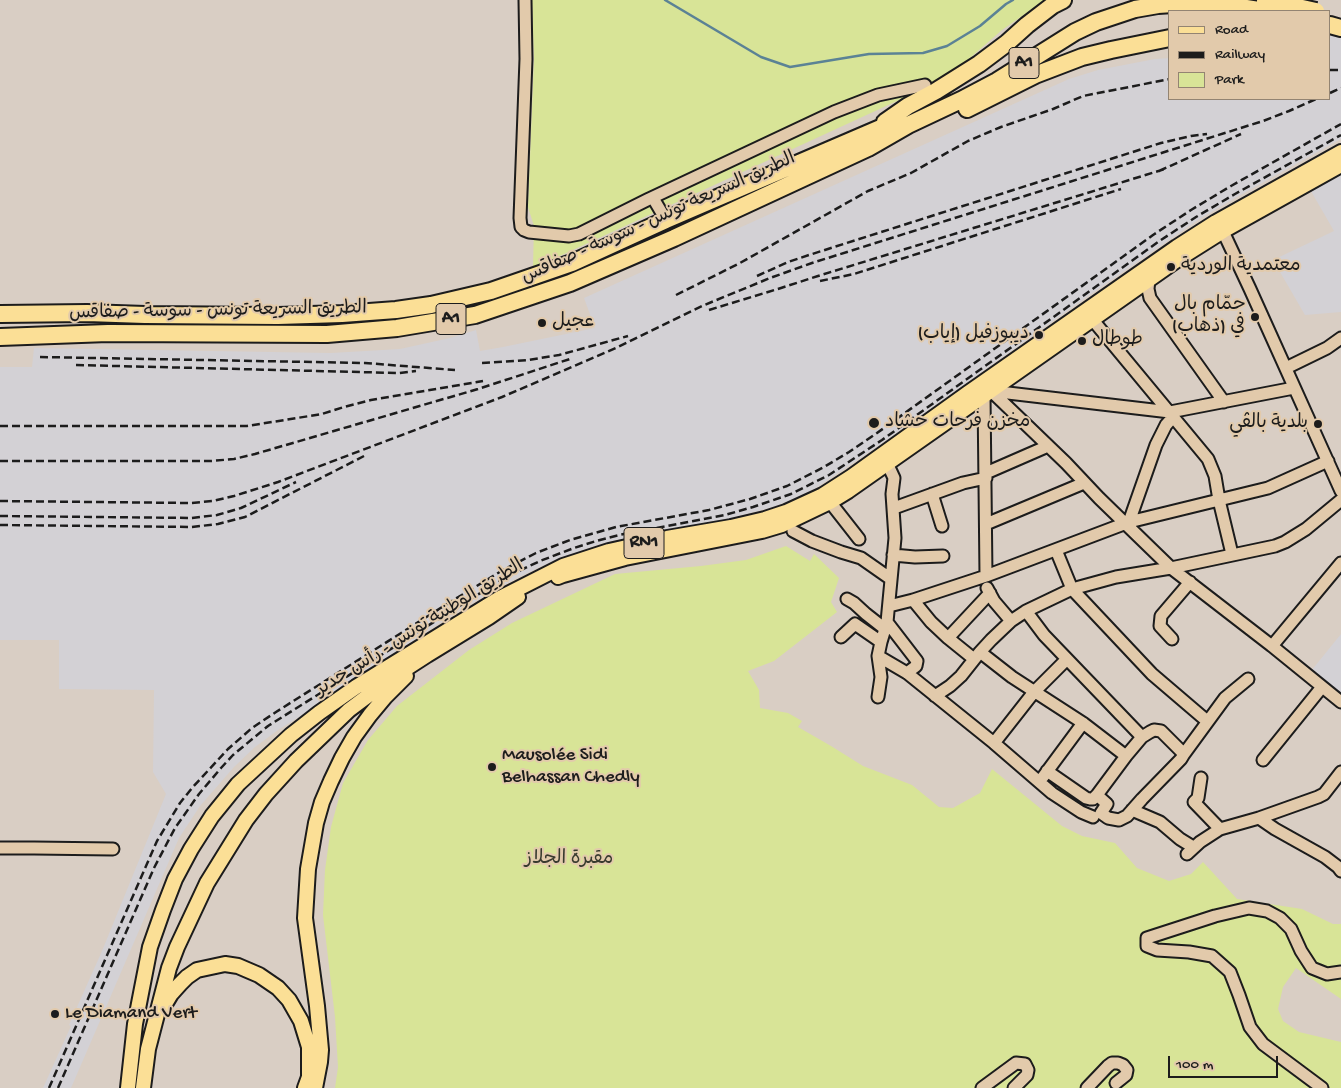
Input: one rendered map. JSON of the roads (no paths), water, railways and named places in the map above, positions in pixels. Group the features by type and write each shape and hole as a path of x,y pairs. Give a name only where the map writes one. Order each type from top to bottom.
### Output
{"highway":[{"path":"1063,0 1053,5 1007,44 979,64 908,106 869,140 883,146 914,134 1036,75 1082,57 1168,38"},
{"name":"الطريق السريعة تونس - سوسة - صفاقس","path":"0,337 108,333 327,334 397,328 475,315 570,283 674,238 869,140 910,115 957,92 1070,23 1128,0"},
{"path":"1265,0 1311,10"},
{"path":"1257,10 1273,0"},
{"name":"الطريق السريعة تونس - سوسة - صفاقس","path":"0,314 86,313 278,316 342,314 431,305 491,291 572,263 666,220 908,125 997,81 1075,32 1096,22 1135,9 1158,5 1216,3 1260,10"}],"main road":[{"name":"الطريق الوطنية تونس - رأس جدير","path":"128,1088 135,1024 150,947 175,879 212,816 238,784 291,735 319,713 356,686 500,598 536,578 563,566 609,551 765,519 786,512 823,495 1092,319 1177,260 1220,226 1341,152"},
{"name":"الطريق الوطنية تونس - رأس جدير","path":"143,1088 148,1049 169,968 207,883 246,820 278,780 349,710 427,654 489,617 514,599 563,575 625,558 762,531 782,525 830,502 887,463 1177,247 1341,165"},
{"path":"315,1088 321,1050 305,918 308,869 316,823 331,780 354,737 385,697 427,654"},
{"path":"156,1021 175,989 197,970 225,964 251,971 278,988 289,1000 301,1021 309,1047 309,1077 304,1088"},
{"path":"118,1088 135,1024"}],"street":[{"path":"525,0 526,60 520,218 521,227 529,232 574,236 834,112 878,95 925,86"},
{"path":"653,198 666,220"},
{"path":"1220,226 1341,491"},
{"path":"1149,280 1150,298 1224,402"},
{"path":"1092,319 1208,460 1214,476 1232,554"},
{"path":"1286,368 1327,348 1341,338"},
{"path":"986,389 1172,414 1294,388"},
{"path":"986,389 1066,463 1171,568 1341,702"},
{"path":"986,389 984,577 994,601 1011,621"},
{"path":"1127,523 1156,445 1172,414"},
{"path":"894,508 986,476 1048,446"},
{"path":"890,606 984,577 1127,523 1268,488 1328,461"},
{"path":"878,697 881,676 878,656 890,606 895,538 892,492 894,478 887,463"},
{"path":"986,524 1084,483"},
{"path":"932,494 942,526"},
{"path":"936,696 961,676 977,655 1011,621 1026,611 1072,589 1116,577 1171,568 1275,546 1306,529 1341,500"},
{"path":"830,502 859,539"},
{"path":"793,531 812,541 861,558 891,579"},
{"path":"1056,550 1072,589 1152,674 1207,721"},
{"path":"894,555 943,556"},
{"path":"1272,646 1341,563"},
{"path":"1172,639 1160,626 1161,616 1190,582"},
{"path":"948,638 990,593"},
{"path":"847,599 866,614 886,625 917,661 916,666 907,673"},
{"path":"913,600 931,622 948,638 1083,723 1126,756"},
{"path":"1026,611 1044,635 1142,737"},
{"path":"841,637 855,624 881,642"},
{"path":"878,656 907,673 994,743 1052,793 1081,812 1093,817"},
{"path":"994,743 1034,692 1067,659"},
{"path":"1097,795 1108,804 1101,813 1108,818 1119,820 1127,816 1184,754 1224,698 1248,679"},
{"path":"1263,760 1322,687"},
{"path":"1040,782 1083,723"},
{"path":"1047,771 1086,798 1093,799 1142,737 1150,732 1158,730 1184,754"},
{"path":"1132,810 1160,822 1190,850 1220,829 1259,818 1324,794 1341,772"},
{"path":"1201,778 1198,798 1194,802 1220,829"},
{"path":"1259,818 1325,857 1341,871"},
{"path":"0,848 113,849"},
{"path":"1322,1088 1263,1044 1250,1027 1230,972 1212,956 1157,950 1147,946 1147,938 1216,916 1249,908 1266,911 1280,918 1291,930 1312,968 1327,974 1341,972"},
{"path":"1087,1088 1108,1066 1118,1062 1127,1070 1126,1075 1116,1083"},
{"path":"982,1088 1016,1063 1025,1064 1028,1070 1027,1075 1014,1088"}],"waterway":[{"path":"665,0 761,57 790,67 869,54 923,53 947,46 980,26 1013,0"}],"railway":[{"path":"1331,70 1341,70"},
{"path":"676,295 740,263 868,191 911,173 968,141 1083,96 1168,79"},
{"path":"1331,93 1341,88"},
{"path":"0,501 191,503 213,501 234,496 278,482 502,397 616,348 702,306 770,278 812,263 1263,121 1314,100"},
{"path":"49,1088 157,841 180,803 192,788 228,749 252,728 447,604 503,570 536,553 570,540 616,527 709,510 750,499 787,486 824,467 877,433 1153,235 1231,186 1341,124"},
{"path":"757,276 809,255 1161,143 1207,134"},
{"path":"1159,171 1241,134"},
{"path":"58,1088 154,868 175,828 199,794 221,768 233,755 268,726 508,576 540,561 574,548 619,535 725,515 753,507 791,494 829,475 882,440 1158,242 1235,194 1341,135"},
{"path":"709,310 1165,169"},
{"path":"820,281 854,274 1121,189"},
{"path":"482,363 528,360 559,355 628,336"},
{"path":"40,357 365,363 455,370"},
{"path":"0,461 211,461 234,459 478,389 573,358"},
{"path":"76,365 399,373 416,371"},
{"path":"0,426 247,426 322,414 371,400 483,381"},
{"path":"0,525 192,527 218,524 245,517 364,456"},
{"path":"0,516 192,518 217,515 241,508 296,482"}],"place":[{"name":"معتمدية الوردية","path":"1171,267"},
{"name":"حمّام بال في (ذهاب)","path":"1255,317"},
{"name":"عجيل","path":"542,323"},
{"name":"ديبوزفيل (إياب)","path":"1039,335"},
{"name":"طوطال","path":"1082,341"},
{"name":"مخزن فرحات حشاد","path":"874,423"},
{"name":"بلدية بالڤي","path":"1318,424"},
{"name":"Mausolée Sidi Belhassan Chedly","path":"492,767"},
{"name":"Le Diamand Vert","path":"55,1014"}],"park label":[{"name":"مقبرة الجلاز","path":"569,860"}]}
